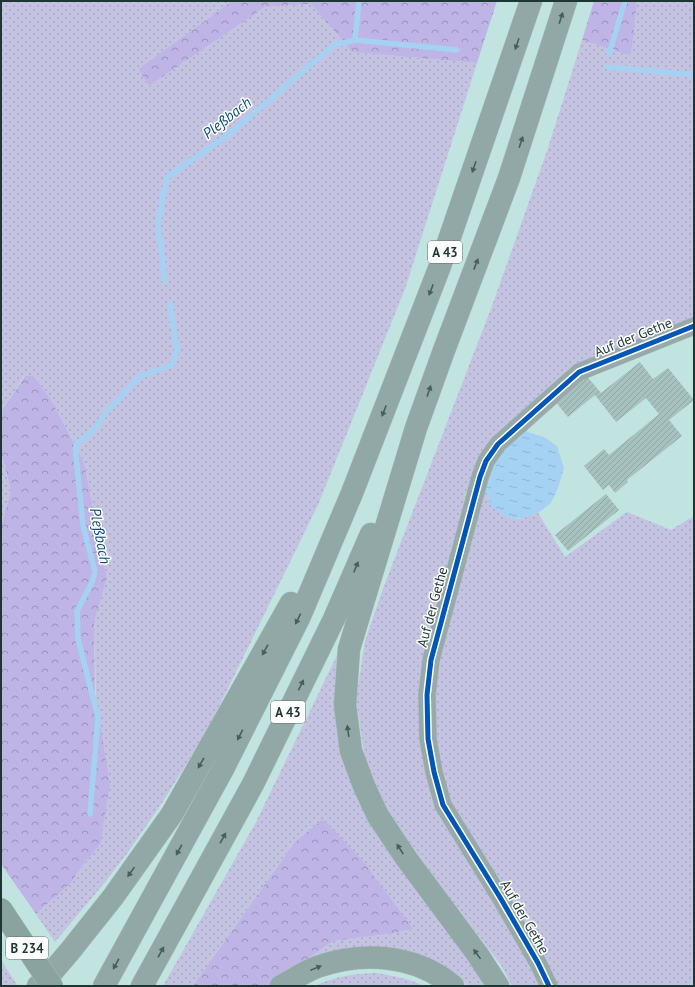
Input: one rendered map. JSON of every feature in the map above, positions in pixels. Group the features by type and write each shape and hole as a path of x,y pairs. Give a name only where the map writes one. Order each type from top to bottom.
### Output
{"highway":[{"name":"A 43","path":"104,986 227,762 300,616 352,493 440,266 531,1"},
{"name":"A 43","path":"142,986 259,771 334,619 416,428 509,178 566,1"},
{"path":"416,428 349,649 345,705 351,751 364,786 378,816 406,858 478,955 498,986"},
{"path":"38,986 61,962 113,897 172,814 352,493"},
{"path":"281,986 315,968 339,960 360,957 383,958 412,964 436,975 453,986"}],"main road":[{"name":"B 234","path":"1,909 52,986"}],"street":[{"name":"Auf der Gethe","path":"549,986 538,963 501,899 443,805 434,772 428,739 427,695 431,660 480,477 486,461 498,444 579,372 694,326"}],"shaded area":[{"path":"1,1 232,1 138,69 149,86 265,7 311,4 352,52 477,63 405,289 318,505 206,733 160,806 128,852 55,942 36,914 70,884 100,845 94,621 107,578 84,462 50,398 33,375 24,376 1,412"},
{"path":"636,1 694,1 694,323 630,346 489,447 466,492 455,546 484,487 501,511 509,518 519,519 538,513 565,557 627,512 671,530 694,516 694,986 512,986 501,965 447,895 390,816 365,761 356,700 365,641 384,586 492,306 548,148 582,40 631,56"},
{"path":"1,451 11,491 1,526"},
{"path":"342,645 341,741 490,986 469,986 447,971 403,954 279,980 333,941 388,934 413,929 294,843 193,986 163,986 256,822"},
{"path":"1,960 17,985 16,986 1,986"},
{"path":"376,973 406,979 424,986 314,986 344,976"}],"green space":[{"path":"232,1 497,1 477,63 352,52 311,4 265,7 149,86 138,69"},
{"path":"594,1 637,1 631,56 582,40"},
{"path":"33,375 50,398 84,462 107,578 94,622 95,693 110,785 100,845 70,884 36,914 1,864 1,526 11,491 1,451 1,412 25,376"},
{"path":"323,819 363,861 413,929 388,934 333,941 270,986 193,986 294,843"}],"water":[{"path":"522,428 528,432 544,437 557,446 564,468 558,488 551,503 538,513 523,518 513,519 504,516 491,506 484,487 499,449"}],"building":[{"path":"640,362 653,379 668,368 694,400 669,420 682,436 627,480 628,482 615,493 609,485 603,490 584,466 604,449 609,455 659,414 646,398 616,422 595,395 568,417 554,400 585,374 601,393"},
{"path":"606,494 619,510 568,551 555,535"}],"waterway":[{"name":"Pleßbach","path":"355,40 359,1"},
{"path":"609,54 625,1"},
{"name":"Pleßbach","path":"165,282 158,224 167,177 227,136 334,45 355,40 457,50"},
{"path":"607,67 694,75"},
{"name":"Pleßbach","path":"90,814 98,717 78,639 77,611 92,582 95,571 83,526 76,444 94,430 105,414 139,377 172,365 177,350 170,304"}],"cycle path":[{"path":"549,986 538,963 501,899 443,805 434,772 428,739 427,695 431,660 480,477 486,461 498,444 579,372 694,326"}]}
